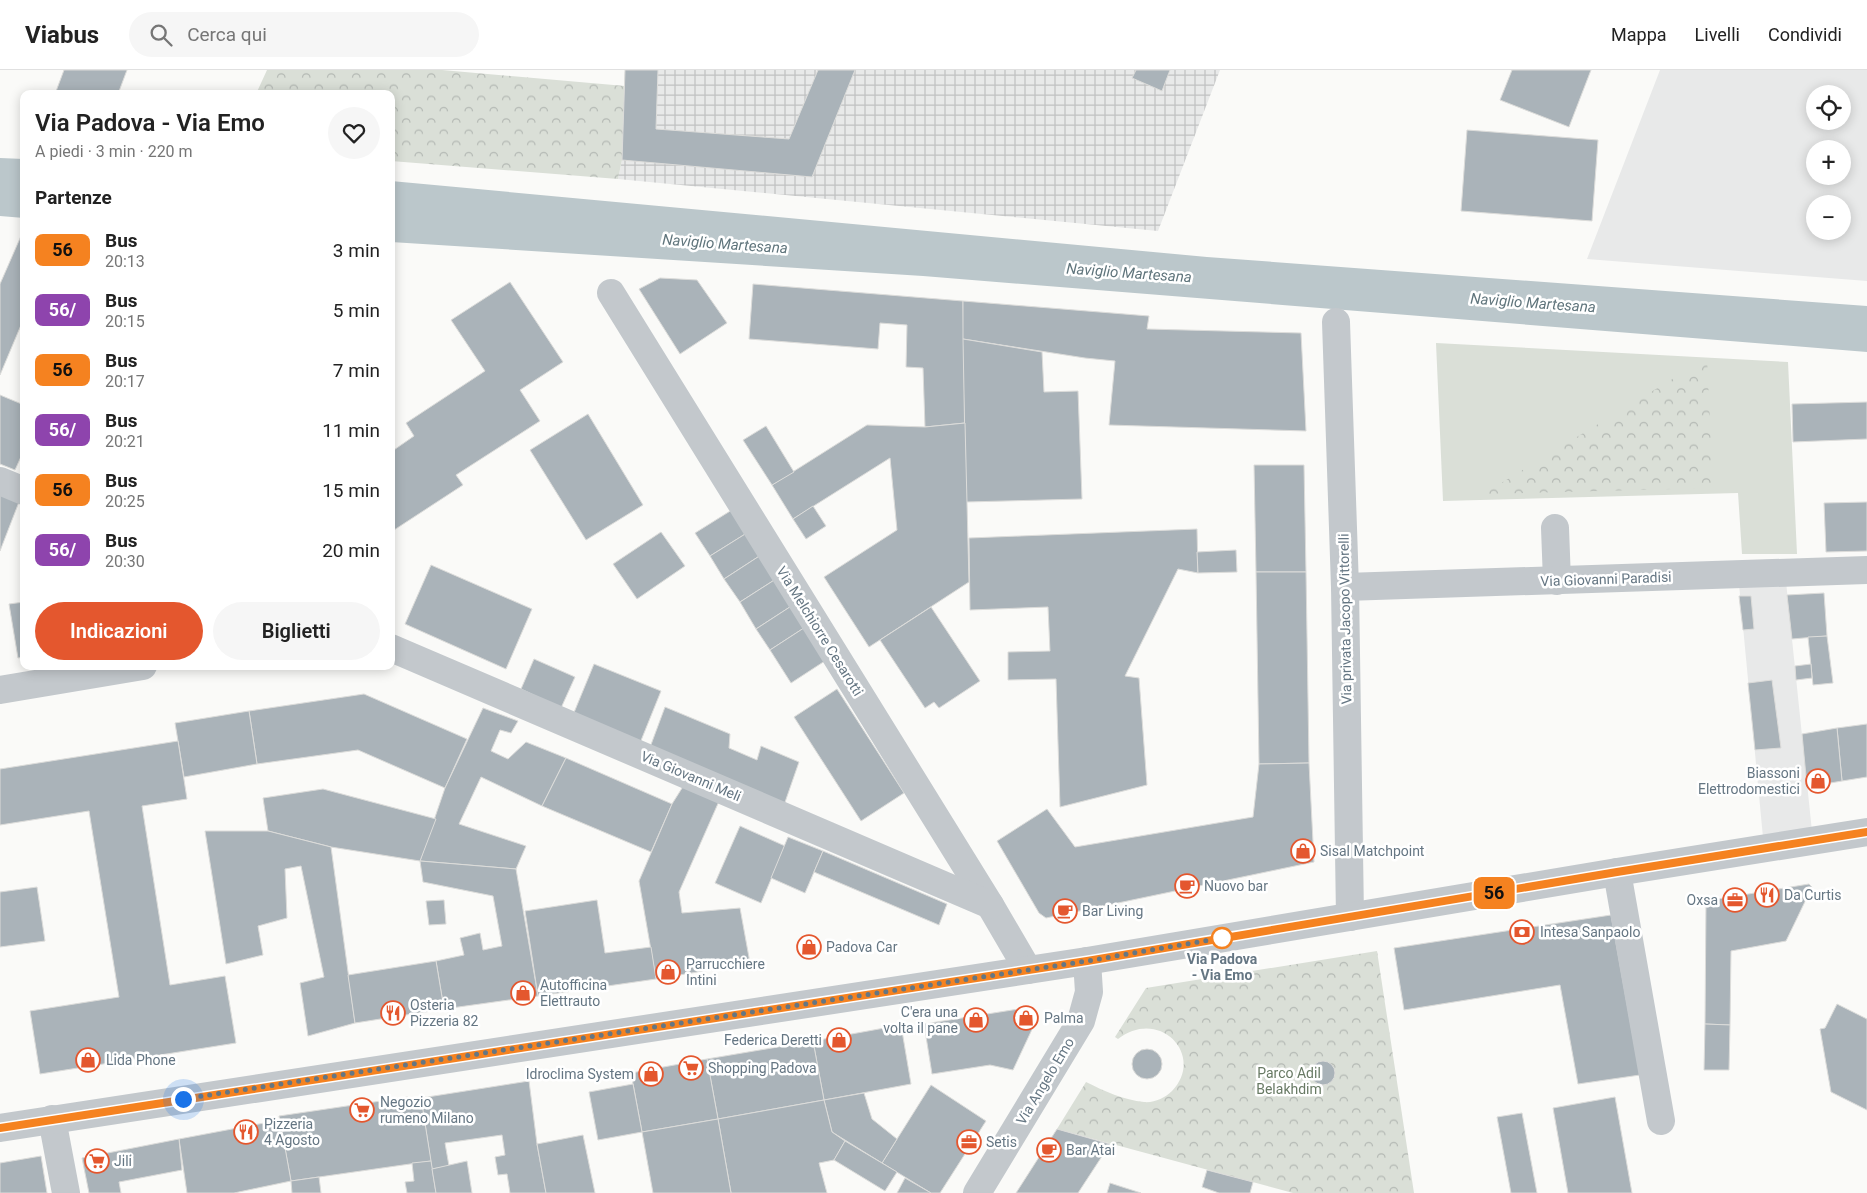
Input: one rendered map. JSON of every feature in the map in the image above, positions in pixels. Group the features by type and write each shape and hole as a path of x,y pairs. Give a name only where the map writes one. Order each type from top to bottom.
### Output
{"street":[{"name":"Via Melchiorre Cesarotti","path":"611,293 990,905 1028,970"},
{"name":"Via privata Jacopo Vittorelli","path":"1336,322 1345,587 1350,917"},
{"path":"0,481 20,489"},
{"path":"1555,528 1556,580"},
{"name":"Via Giovanni Paradisi","path":"1345,587 1867,570"},
{"name":"Via Giovanni Meli","path":"395,650 990,905"},
{"path":"0,690 119,670"},
{"path":"0,1128 1087,961 1867,832"},
{"path":"1617,872 1661,1121"},
{"name":"Via Angelo Emo","path":"977,1193 1081,1021 1089,992 1087,961"},
{"path":"52,1119 66,1193"}],"shaded area":[{"path":"625,70 1220,70 1158,231 618,179 622,160"},
{"path":"1660,70 1867,70 1867,281 1587,259"},
{"path":"1785,572 1813,841 1764,848 1738,574"}],"green space":[{"path":"267,70 442,70 625,86 622,160 618,179 395,161 395,90 258,90"},
{"path":"1436,343 1788,362 1797,554 1742,554 1738,493 1443,501"},
{"path":"1707,358 1713,488 1483,494"},
{"name":"Parco Adil Belakhdim","path":"1377,951 1414,1193 1293,1193 1057,1129 1086,1082 1122,1097 1152,1102 1169,1094 1181,1077 1184,1063 1181,1050 1173,1040 1162,1032 1149,1029 1133,1031 1118,1039 1115,1037 1146,988"}],"water":[{"path":"0,158 20,159 20,218 0,216"},
{"name":"Naviglio Martesana","path":"395,181 1207,257 1867,306 1867,352 923,276 395,242"}],"building":[{"path":"64,70 127,70 120,90 56,90"},
{"path":"625,70 658,70 656,129 789,139 818,70 855,70 812,177 622,160"},
{"path":"1136,70 1170,70 1162,91 1132,78"},
{"path":"1512,70 1591,70 1569,127 1500,100"},
{"path":"1467,130 1598,140 1592,221 1461,211"},
{"path":"20,238 20,328 0,375 0,284"},
{"path":"660,278 697,280 727,323 680,354 639,289"},
{"path":"510,282 563,362 520,390 540,421 456,475 463,485 395,529 395,449 414,436 406,423 485,371 451,320"},
{"path":"753,284 963,301 965,423 925,427 923,368 906,367 907,325 880,323 878,349 749,339"},
{"path":"963,301 1149,316 1147,329 1301,333 1306,431 1109,425 1115,361 963,339"},
{"path":"963,339 1042,352 1044,392 1078,391 1082,499 966,502"},
{"path":"0,395 20,403 20,459 15,470 0,464"},
{"path":"1867,402 1867,439 1793,442 1792,404"},
{"path":"588,414 643,505 586,540 530,450"},
{"path":"965,423 969,582 869,647 824,577 897,530 890,458 793,519 772,485 867,425 925,427"},
{"path":"766,426 794,472 772,485 743,440"},
{"path":"1254,465 1304,465 1306,572 1256,572"},
{"path":"0,495 19,502 0,551"},
{"path":"1867,502 1867,551 1826,552 1824,503"},
{"path":"813,506 826,526 806,539 793,519"},
{"path":"735,508 750,531 710,556 695,533"},
{"path":"1197,529 1198,573 1178,569 1125,676 1139,678 1147,785 1060,807 1056,679 1008,680 1008,652 1050,651 1048,607 970,610 969,538"},
{"path":"750,531 764,553 724,579 710,556"},
{"path":"661,532 685,566 637,599 613,564"},
{"path":"1236,550 1237,572 1198,573 1197,552"},
{"path":"764,553 779,577 740,602 724,579"},
{"path":"431,565 532,609 506,669 405,624"},
{"path":"1256,572 1306,572 1309,763 1259,764"},
{"path":"779,577 796,603 756,629 740,602"},
{"path":"1824,593 1827,636 1792,639 1787,595"},
{"path":"1739,596 1751,596 1754,629 1743,630"},
{"path":"20,603 20,658 18,658 9,604"},
{"path":"796,603 810,624 770,650 756,629"},
{"path":"931,607 980,681 939,708 934,702 925,708 880,640"},
{"path":"810,624 831,657 791,683 770,650"},
{"path":"1827,636 1833,683 1813,685 1808,637"},
{"path":"534,659 575,677 561,708 521,689"},
{"path":"594,664 661,691 640,743 573,715"},
{"path":"1811,664 1812,678 1796,680 1795,666"},
{"path":"1772,680 1781,748 1755,750 1748,683"},
{"path":"837,689 904,793 861,821 794,717"},
{"path":"364,694 467,739 445,788 358,750 257,764 249,711"},
{"path":"665,707 730,734 729,748 757,760 761,746 799,762 783,808 649,750"},
{"path":"483,708 518,721 511,733 500,730 491,751 508,759 526,742 566,758 542,806 481,777 459,824 526,846 516,869 420,861 445,788"},
{"path":"249,711 257,764 184,777 175,723"},
{"path":"1867,724 1867,777 1842,781 1837,728"},
{"path":"1837,728 1842,781 1807,787 1802,734"},
{"path":"178,741 187,799 142,806 170,985 225,976 236,1043 40,1074 30,1011 119,997 89,811 0,825 0,769"},
{"path":"566,758 672,804 651,852 542,806"},
{"path":"1309,763 1314,862 1046,918 1039,913 997,841 1047,809 1075,847 1253,817 1259,764"},
{"path":"684,785 720,799 679,892 682,913 740,908 750,963 656,979 639,881 672,804"},
{"path":"323,789 436,819 420,861 331,847 268,831 263,798"},
{"path":"740,826 785,846 761,903 715,883"},
{"path":"205,831 268,831 331,847 355,1023 308,1036 300,983 324,977 301,866 285,869 287,918 258,926 263,955 226,964"},
{"path":"788,837 823,851 805,893 771,878"},
{"path":"823,851 947,904 939,925 814,872"},
{"path":"420,861 516,869 538,996 444,1009 436,961 464,955 460,938 480,933 483,950 502,946 493,896 423,882"},
{"path":"1809,884 1812,887 1786,941 1731,951 1730,1025 1705,1024 1706,901"},
{"path":"37,887 45,941 0,947 0,892"},
{"path":"444,900 446,924 429,925 426,901"},
{"path":"597,900 605,953 651,947 656,979 538,996 525,911"},
{"path":"1611,915 1640,1075 1578,1084 1560,985 1404,1010 1394,948"},
{"path":"436,961 444,1009 355,1023 348,975"},
{"path":"1837,1004 1867,1019 1867,1110 1831,1092 1820,1029 1825,1028"},
{"path":"1025,1008 1035,1023 1013,1070 990,1065 932,1074 924,1024"},
{"path":"1705,1024 1730,1025 1729,1070 1704,1070"},
{"path":"901,1025 911,1084 824,1100 813,1041"},
{"path":"813,1041 824,1100 718,1119 707,1059"},
{"path":"1147,1049 1153,1050 1161,1058 1161,1070 1153,1078 1147,1079 1141,1078 1133,1070 1132,1064 1133,1058 1141,1050"},
{"path":"707,1059 718,1119 642,1132 631,1073"},
{"path":"1323,1061 1332,1064 1335,1073 1332,1082 1323,1085 1314,1082 1311,1073 1314,1064"},
{"path":"529,1081 537,1144 546,1193 510,1193 507,1174 498,1175 495,1157 505,1155 502,1135 445,1143 449,1166 432,1169 421,1098"},
{"path":"633,1084 642,1132 598,1140 589,1092"},
{"path":"931,1085 986,1121 940,1193 931,1193 882,1163"},
{"path":"864,1093 872,1119 897,1139 882,1163 832,1132 824,1100"},
{"path":"408,1097 408,1100 421,1098 431,1161 291,1181 279,1116"},
{"path":"1615,1097 1632,1193 1568,1193 1553,1108"},
{"path":"824,1100 832,1132 845,1141 834,1160 819,1163 827,1193 731,1193 718,1119"},
{"path":"1522,1113 1537,1193 1511,1193 1497,1117"},
{"path":"718,1119 731,1193 653,1193 642,1132"},
{"path":"280,1120 291,1181 234,1193 187,1193 179,1139"},
{"path":"1057,1129 1110,1144 1078,1193 1016,1193"},
{"path":"583,1135 595,1193 546,1193 537,1144"},
{"path":"179,1139 182,1170 119,1182 121,1193 89,1193 82,1158"},
{"path":"845,1141 897,1172 885,1191 834,1160"},
{"path":"41,1156 47,1193 0,1193 0,1163"},
{"path":"431,1161 436,1193 407,1193 405,1182 414,1181 412,1163"},
{"path":"467,1161 472,1193 436,1193 432,1169"},
{"path":"1207,1170 1253,1182 1250,1193 1219,1193 1202,1187"},
{"path":"319,1177 321,1193 292,1193 291,1181"},
{"path":"905,1178 931,1193 897,1193"},
{"path":"1110,1183 1141,1193 1107,1193"}],"bus line":[{"name":"56","path":"0,1128 1087,961 1867,832"}],"place":[{"name":"Biassoni Elettrodomestici","path":"1818,781"},
{"name":"Sisal Matchpoint","path":"1303,851"},
{"name":"Nuovo bar","path":"1187,886"},
{"name":"Da Curtis","path":"1767,895"},
{"name":"Oxsa","path":"1735,900"},
{"name":"Bar Living","path":"1065,911"},
{"name":"Intesa Sanpaolo","path":"1522,932"},
{"name":"Via Padova - Via Emo","path":"1222,938"},
{"name":"Padova Car","path":"809,947"},
{"name":"Parrucchiere Intini","path":"668,972"},
{"name":"Autofficina Elettrauto","path":"523,993"},
{"name":"Osteria Pizzeria 82","path":"393,1013"},
{"name":"Palma","path":"1026,1018"},
{"name":"C'era una volta il pane","path":"976,1020"},
{"name":"Federica Deretti","path":"839,1040"},
{"name":"Lida Phone","path":"88,1060"},
{"name":"Shopping Padova","path":"691,1068"},
{"name":"Idroclima System","path":"651,1074"},
{"name":"Negozio rumeno Milano","path":"362,1110"},
{"name":"Pizzeria 4 Agosto","path":"246,1132"},
{"name":"Setis","path":"969,1142"},
{"name":"Bar Atai","path":"1049,1150"},
{"name":"Jili","path":"97,1161"}],"route":[{"path":"183,1099 1087,961 1222,938"}]}
